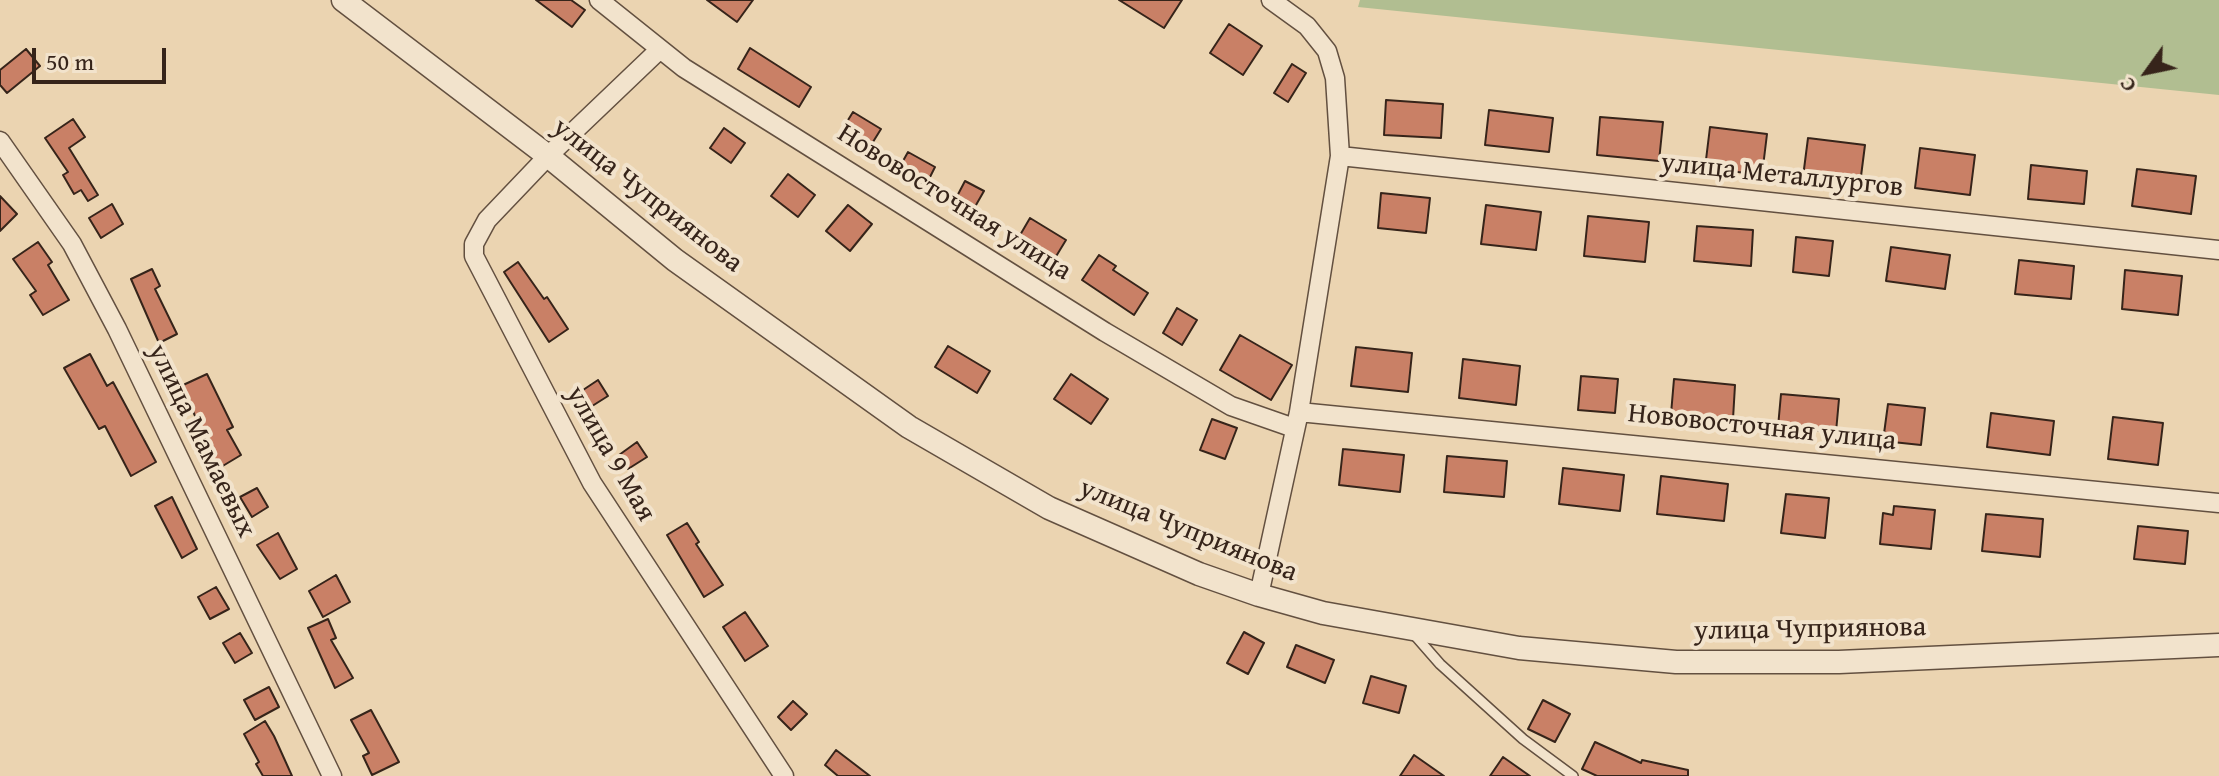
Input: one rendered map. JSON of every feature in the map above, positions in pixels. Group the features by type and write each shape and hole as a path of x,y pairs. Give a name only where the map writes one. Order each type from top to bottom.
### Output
{"street":[{"name":"улица Чуприянова","path":"343,0 548,156 675,260 909,427 1049,508 1199,574 1259,595 1323,613 1519,648 1676,662 1839,662 2219,645"},
{"name":"Нововосточная улица","path":"599,0 658,51 1231,406 1297,420 2219,503"},
{"path":"1259,595 1297,420 1340,156 1335,78 1327,51 1307,26 1271,0"},
{"name":"улица 9 Мая","path":"658,51 548,156 479,231 474,256 592,483 784,776"},
{"name":"улица Мамаевых","path":"0,141 72,244 332,776"},
{"name":"улица Металлургов","path":"1340,156 2219,250"}],"lane":[{"path":"1409,630 1440,664 1523,739 1573,776"}],"green space":[{"path":"1360,0 2219,0 2219,95 1358,7"}],"building":[{"path":"536,0 571,0 585,10 572,27"},
{"path":"707,0 753,0 737,22"},
{"path":"1119,0 1182,0 1164,28"},
{"path":"1229,24 1262,46 1243,75 1210,53"},
{"path":"750,48 811,87 799,107 738,69"},
{"path":"26,49 40,66 7,93 0,85 0,70"},
{"path":"1292,64 1306,73 1288,102 1274,93"},
{"path":"1386,100 1443,104 1441,138 1384,135"},
{"path":"1489,110 1553,118 1549,152 1485,145"},
{"path":"853,112 881,129 868,150 840,133"},
{"path":"1600,117 1663,122 1659,161 1597,155"},
{"path":"73,119 85,137 69,148 98,195 88,201 81,190 74,194 63,175 68,172 45,138"},
{"path":"1710,127 1767,134 1762,175 1705,168"},
{"path":"724,128 745,143 731,163 710,148"},
{"path":"1808,138 1865,145 1860,184 1803,177"},
{"path":"1920,148 1975,155 1970,195 1915,188"},
{"path":"908,152 935,167 926,185 898,170"},
{"path":"2031,165 2087,171 2084,204 2028,199"},
{"path":"2137,169 2196,176 2191,214 2132,206"},
{"path":"788,174 815,195 798,217 771,196"},
{"path":"965,181 984,191 972,212 954,202"},
{"path":"1381,193 1430,198 1426,233 1378,228"},
{"path":"0,196 17,214 0,231"},
{"path":"112,204 123,224 101,238 89,218"},
{"path":"848,205 872,224 850,251 826,231"},
{"path":"1486,205 1541,212 1536,250 1481,244"},
{"path":"1588,216 1649,222 1645,262 1584,256"},
{"path":"1030,218 1066,240 1052,263 1016,242"},
{"path":"1697,226 1753,230 1751,266 1694,261"},
{"path":"1796,237 1833,241 1829,276 1793,272"},
{"path":"38,242 52,262 48,265 69,300 43,315 30,295 36,291 13,259"},
{"path":"1891,247 1950,255 1945,289 1886,281"},
{"path":"1099,255 1116,266 1113,270 1148,293 1134,315 1082,280"},
{"path":"2019,260 2074,266 2071,299 2015,294"},
{"path":"518,262 568,329 549,342 504,272"},
{"path":"152,269 160,286 155,289 177,334 159,343 131,279"},
{"path":"2125,270 2182,276 2178,315 2122,309"},
{"path":"1177,308 1197,320 1182,345 1163,333"},
{"path":"1240,335 1292,365 1271,400 1220,370"},
{"path":"948,346 990,371 977,393 935,367"},
{"path":"1356,347 1412,353 1408,392 1351,386"},
{"path":"90,354 107,386 113,382 156,462 131,476 105,426 99,429 64,368"},
{"path":"1463,359 1520,366 1516,405 1459,398"},
{"path":"207,374 233,427 227,430 241,455 216,470 208,455 212,452 181,386"},
{"path":"1071,374 1108,399 1091,424 1054,399"},
{"path":"1581,376 1618,379 1615,413 1578,410"},
{"path":"1674,379 1735,385 1733,419 1671,414"},
{"path":"598,380 608,396 589,408 580,392"},
{"path":"1781,394 1839,399 1836,432 1778,427"},
{"path":"1888,404 1925,408 1921,445 1883,441"},
{"path":"1991,413 2054,421 2050,455 1987,447"},
{"path":"2113,417 2163,423 2158,465 2108,459"},
{"path":"1212,419 1237,428 1225,459 1200,450"},
{"path":"637,442 647,457 628,469 619,455"},
{"path":"1343,449 1404,455 1400,492 1339,485"},
{"path":"1447,456 1507,461 1504,497 1444,492"},
{"path":"1563,468 1624,475 1620,511 1559,504"},
{"path":"1661,476 1728,484 1724,521 1657,514"},
{"path":"257,488 268,507 252,517 240,497"},
{"path":"1786,494 1829,498 1825,538 1781,533"},
{"path":"172,497 197,549 182,558 155,506"},
{"path":"1894,506 1935,510 1931,549 1880,544 1883,513 1893,515"},
{"path":"1986,514 2043,519 2040,557 1982,551"},
{"path":"687,523 699,542 696,544 723,585 704,597 667,535"},
{"path":"2138,526 2188,531 2185,564 2134,559"},
{"path":"278,533 297,569 280,579 257,545"},
{"path":"336,575 350,602 323,617 309,591"},
{"path":"216,587 229,609 210,619 198,597"},
{"path":"745,612 768,646 745,661 723,627"},
{"path":"328,619 336,638 331,640 353,678 335,688 308,628"},
{"path":"1244,632 1264,643 1248,674 1227,663"},
{"path":"240,633 252,653 235,663 223,643"},
{"path":"1296,645 1334,660 1325,683 1287,667"},
{"path":"1371,676 1406,686 1399,713 1363,703"},
{"path":"269,687 279,707 255,720 244,700"},
{"path":"1543,700 1570,714 1555,742 1528,729"},
{"path":"793,701 807,714 791,730 778,717"},
{"path":"371,710 399,762 372,775 363,756 369,753 351,720"},
{"path":"265,721 292,776 263,776 256,764 259,762 244,734"},
{"path":"1595,742 1641,763 1642,760 1688,770 1688,776 1597,776 1582,769"},
{"path":"836,750 870,776 838,776 825,765"},
{"path":"1414,755 1444,776 1400,776"},
{"path":"1503,757 1530,776 1490,776"}]}
